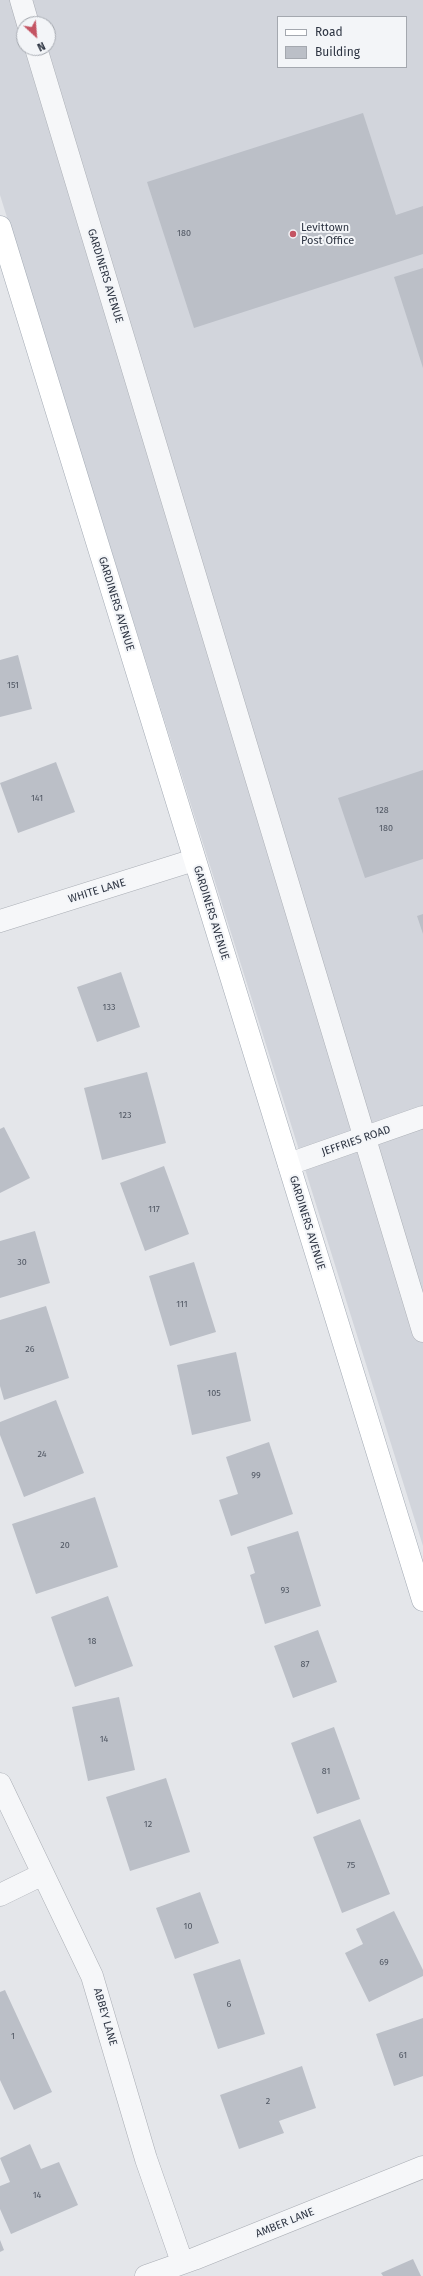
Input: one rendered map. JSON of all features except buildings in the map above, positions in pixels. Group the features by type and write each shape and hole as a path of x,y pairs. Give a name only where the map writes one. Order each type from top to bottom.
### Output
{"main road":[{"name":"GARDINERS AVENUE","path":"0,226 423,1600"}],"street":[{"path":"21,0 26,16"},
{"name":"GARDINERS AVENUE","path":"38,56 423,1331"},
{"name":"WHITE LANE","path":"0,921 194,860"},
{"name":"JEFFRIES ROAD","path":"289,1164 423,1117"},
{"name":"ABBEY LANE","path":"0,1784 92,1976 146,2159 182,2262"},
{"path":"0,1895 43,1874"},
{"name":"AMBER LANE","path":"146,2276 194,2259 423,2168"}],"shaded area":[{"path":"0,0 423,0 423,1546 0,195"}],"place":[{"name":"Levittown Post Office","path":"293,234"}]}
